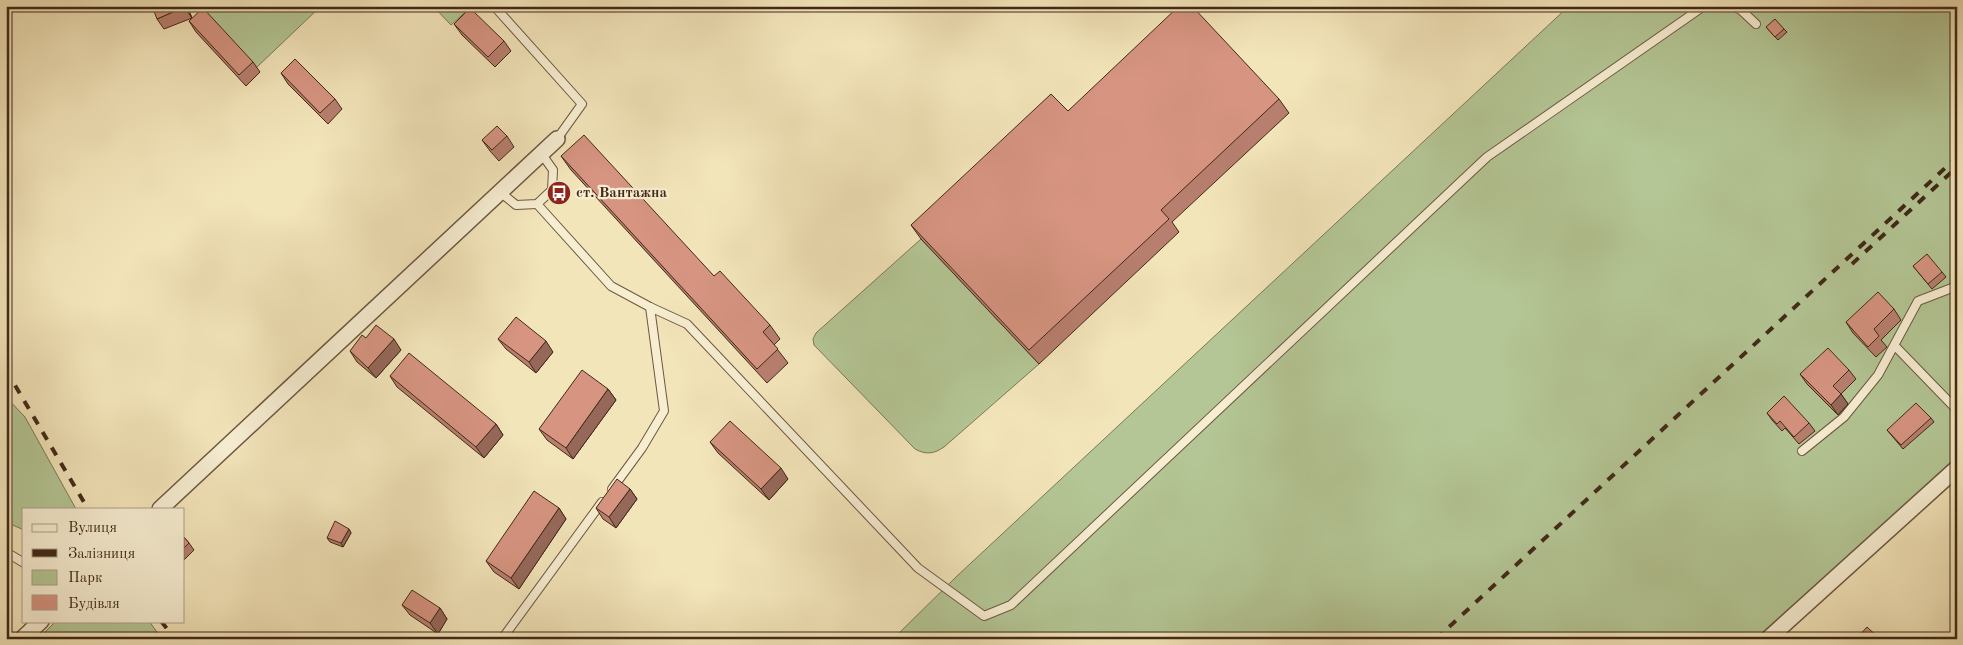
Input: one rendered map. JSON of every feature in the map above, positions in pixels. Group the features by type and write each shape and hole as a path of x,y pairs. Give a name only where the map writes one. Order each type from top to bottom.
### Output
{"street":[{"path":"161,508 556,139"},
{"path":"1777,636 1957,468"},
{"path":"22,639 40,622"}],"lane":[{"path":"494,6 582,104 556,139"},
{"path":"537,204 611,286 686,324 918,568 984,616 1011,605 1487,157 1704,6"},
{"path":"1732,6 1741,10 1756,24"},
{"path":"500,192 516,205 537,204 552,190 553,170 540,153"},
{"path":"1802,451 1844,417 1878,375 1918,301 1957,286"},
{"path":"502,639 642,448 664,411 650,307"},
{"path":"1895,346 1957,410"},
{"path":"6,552 22,562"}],"green space":[{"path":"199,6 321,6 256,68"},
{"path":"433,6 472,6 451,25"},
{"path":"1569,6 1957,6 1957,468 1768,639 893,639 957,576"},
{"path":"921,239 1039,364 944,447 930,453 915,449 814,345 813,339 816,333"},
{"path":"6,397 25,417 75,508 22,508 22,529 6,522"},
{"path":"55,622 150,622 162,639 64,639 44,633"}],"building":[{"path":"152,6 184,6 184,7 157,19"},
{"path":"1179,6 1192,6 1279,99 1161,210 1169,219 1029,350 911,225 1051,94 1068,111"},
{"path":"203,8 253,62 239,75 189,21"},
{"path":"470,8 504,41 488,57 454,24"},
{"path":"1775,19 1784,29 1775,37 1766,27"},
{"path":"295,59 335,99 320,113 281,73"},
{"path":"497,126 507,136 492,150 482,140"},
{"path":"584,135 714,276 720,271 770,325 763,332 778,349 757,369 561,156"},
{"path":"1927,254 1942,272 1928,284 1913,266"},
{"path":"1878,292 1894,309 1874,329 1879,336 1868,347 1846,322"},
{"path":"516,317 546,341 529,362 498,339"},
{"path":"376,325 394,339 368,368 350,351 362,335 366,338"},
{"path":"1828,348 1849,370 1833,386 1841,394 1831,405 1800,374"},
{"path":"409,353 496,424 476,447 390,376"},
{"path":"582,370 608,389 566,448 539,429"},
{"path":"1784,396 1809,423 1794,437 1780,421 1777,424 1767,413"},
{"path":"1916,403 1931,418 1901,445 1887,430"},
{"path":"730,421 781,468 761,489 710,442"},
{"path":"617,479 630,489 609,517 596,508"},
{"path":"534,491 559,508 511,578 486,561"},
{"path":"335,521 349,529 341,543 327,538"},
{"path":"185,538 189,543 185,547"},
{"path":"412,590 440,608 430,623 402,605"},
{"path":"1867,627 1880,639 1856,639"}],"railway":[{"path":"1436,639 1957,157"},
{"path":"1852,264 1957,167"},
{"path":"6,370 87,508"},
{"path":"162,622 175,639"},
{"path":"6,633 36,639"}],"place":[{"name":"ст. Вантажна","path":"559,193"}]}
